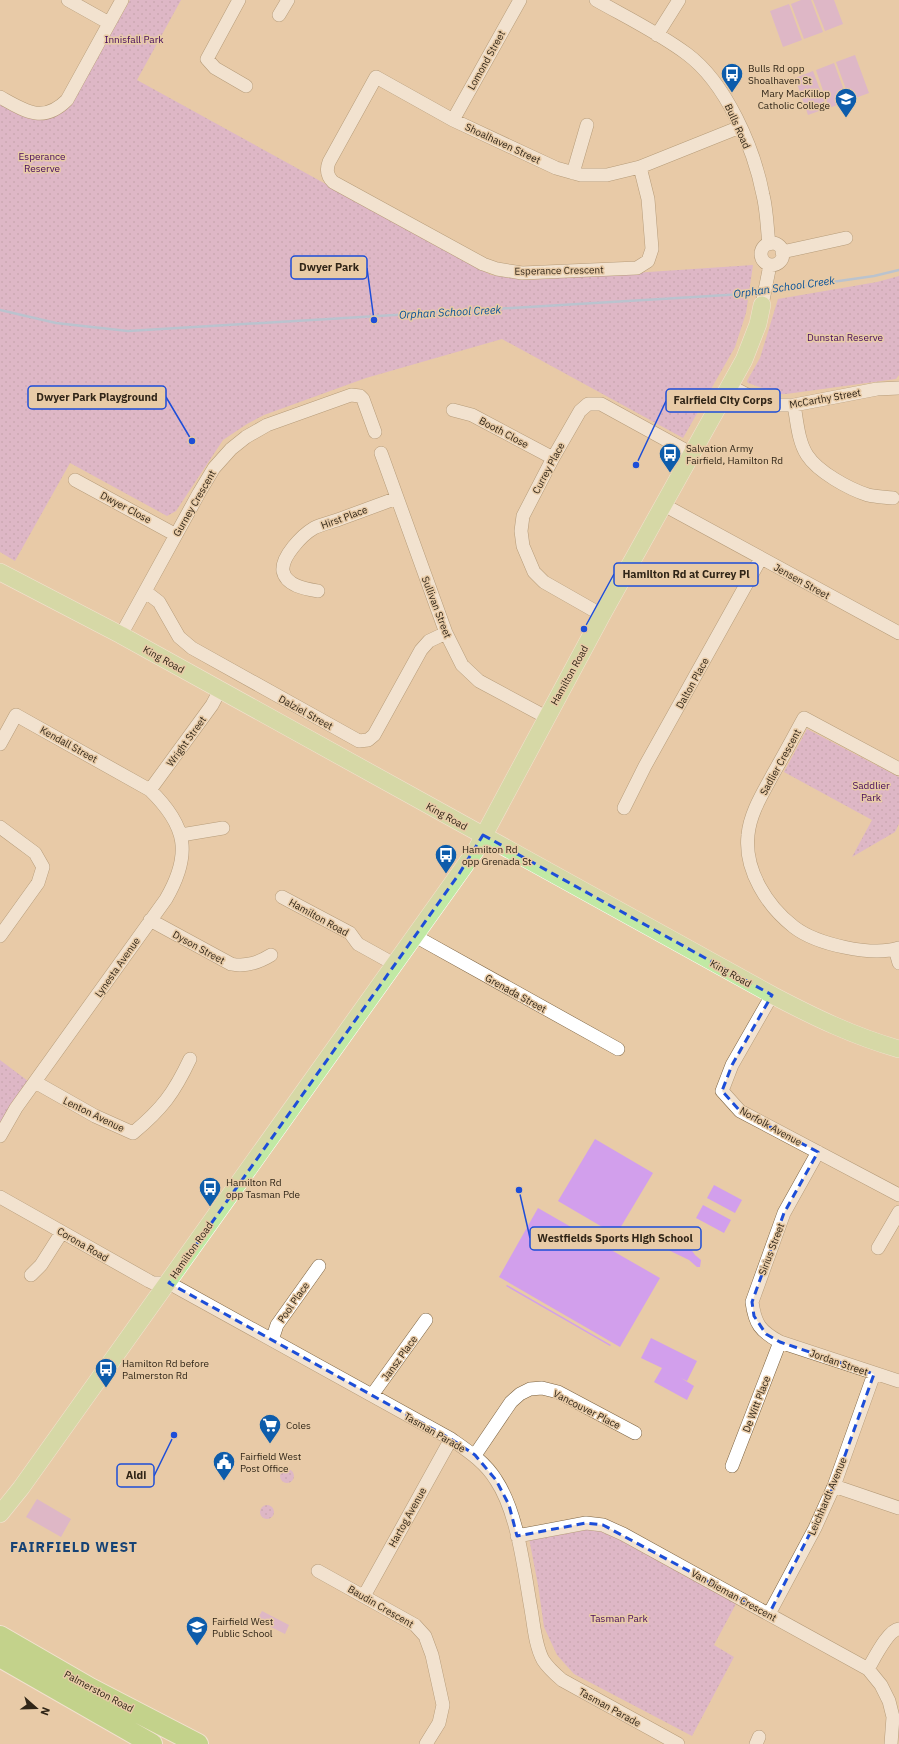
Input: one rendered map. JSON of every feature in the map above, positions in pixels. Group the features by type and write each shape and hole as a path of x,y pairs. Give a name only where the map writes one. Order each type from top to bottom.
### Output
{"highway":[{"name":"Palmerston Road","path":"0,1636 90,1688 198,1744"},
{"name":"Palmerston Road","path":"0,1657 152,1744"}],"main road":[{"name":"Hamilton Road","path":"0,1514 25,1482 168,1283 476,850 546,717 730,386 751,342 758,324 762,305"},
{"name":"King Road","path":"0,572 121,635 772,995 827,1024 899,1049"}],"street":[{"path":"68,0 109,23"},
{"path":"0,97 34,114 47,113 61,105 67,100 122,0"},
{"path":"239,0 207,59 215,68 246,86"},
{"path":"280,15 288,0"},
{"name":"Lomond Street","path":"453,120 520,0"},
{"name":"Bulls Road","path":"596,0 657,35 688,55 701,66 718,86 732,109 754,162 763,195 769,244"},
{"path":"657,35 679,0"},
{"name":"Shoalhaven Street","path":"327,174 329,162 376,77 453,120 556,168 582,175 606,175 640,167 740,127"},
{"path":"573,173 587,125"},
{"name":"Esperance Crescent","path":"327,174 333,182 483,264 513,272 532,273 637,268 648,261 652,249 648,199 640,167"},
{"path":"782,252 846,238"},
{"path":"769,244 779,246 782,252 779,262 770,265 764,261 761,254 763,248 769,244"},
{"name":"Hamilton Road","path":"762,305 770,265"},
{"name":"McCarthy Street","path":"730,386 775,405 794,405 878,388 899,388"},
{"name":"Gurney Crescent","path":"121,635 214,468 237,443 267,425 351,395 356,395 363,399 375,432"},
{"name":"Currey Place","path":"602,615 544,582 534,572 523,546 521,531 523,516 553,458 580,411 592,403 601,404 692,454"},
{"path":"794,405 800,437 807,454 815,466 836,480 869,495 893,498"},
{"name":"Booth Close","path":"453,410 472,415 553,458"},
{"name":"Sullivan Street","path":"381,453 446,633 462,665 479,681 546,717"},
{"name":"Dwyer Close","path":"75,480 176,535"},
{"name":"Hirst Place","path":"318,591 298,586 288,580 283,572 284,564 300,539 314,528 397,498"},
{"name":"Jensen Street","path":"664,505 899,633"},
{"name":"Dalton Place","path":"624,808 761,558"},
{"name":"Dalziel Street","path":"146,592 159,602 179,637 192,648 359,741 368,740 374,736 420,650 428,641 446,633"},
{"name":"Wright Street","path":"150,790 212,705 220,690"},
{"name":"Kendall Street","path":"0,744 16,715 150,790"},
{"name":"Sadlier Crescent","path":"897,948 868,951 850,948 831,944 795,927 768,900 758,883 750,863 747,836 751,816 804,718 899,769"},
{"name":"Lynesta Avenue","path":"0,1136 16,1108 166,899 176,882 182,860 182,835 165,805 150,790"},
{"path":"0,827 34,853 43,867 38,883 0,936"},
{"path":"182,835 223,828"},
{"name":"Hamilton Road","path":"282,897 350,933 358,944 394,964"},
{"name":"Dyson Street","path":"150,920 230,964 248,965 260,962 271,955"},
{"name":"Grenada Street","path":"414,936 618,1049"},
{"path":"897,948 899,963"},
{"name":"Norfolk Avenue","path":"772,995 732,1065 722,1090 740,1110 899,1194"},
{"name":"Lenton Avenue","path":"35,1082 95,1116 133,1133 161,1109 179,1082 190,1059"},
{"name":"Sirius Street","path":"780,1342 766,1334 759,1326 754,1316 752,1302 784,1213 818,1152"},
{"name":"Corona Road","path":"0,1197 152,1283 168,1283"},
{"path":"878,1248 899,1212"},
{"path":"30,1275 41,1265 62,1232"},
{"name":"Pool Place","path":"272,1340 277,1325 319,1266"},
{"name":"Tasman Parade","path":"168,1283 451,1439 475,1455 486,1466 496,1480 509,1505 517,1536 537,1642 543,1658 552,1671 562,1680 580,1691 678,1744"},
{"name":"Jansz Place","path":"372,1395 426,1320"},
{"name":"Jordan Street","path":"780,1342 899,1382"},
{"name":"De Witt Place","path":"732,1466 780,1342"},
{"name":"Leichhardt Avenue","path":"769,1614 815,1528 834,1486 874,1374"},
{"name":"Vancouver Place","path":"475,1455 511,1402 520,1394 530,1389 542,1388 558,1392 634,1433"},
{"name":"Hartog Avenue","path":"364,1596 451,1439"},
{"path":"834,1486 899,1508"},
{"name":"Van Dieman Crescent","path":"517,1536 586,1523 602,1525 622,1534 868,1669 881,1684 889,1701 893,1717 891,1744"},
{"name":"Baudin Crescent","path":"318,1571 415,1625 425,1636 432,1655 443,1705 439,1722 426,1744"},
{"path":"868,1669 888,1636 895,1629 899,1629"}],"highlighted area":[{"path":"483,835 772,995 732,1065 722,1091 740,1111 818,1152 784,1213 752,1302 754,1316 766,1334 780,1342 874,1374 834,1486 769,1614 603,1525 586,1523 517,1536 509,1505 496,1480 475,1455 451,1439 169,1283 459,874"}],"green space":[{"path":"130,0 181,0 137,80 491,275 529,280 753,265 746,313 735,347 683,438 502,339 366,378 264,415 223,440 176,511 167,516 70,463 15,561 0,552 0,103 25,116 40,120 55,115 73,102"},
{"path":"801,0 811,0 823,32 804,39 791,4"},
{"path":"813,0 834,0 843,24 825,31"},
{"path":"789,4 802,40 783,47 770,11"},
{"path":"855,55 869,93 850,100 836,62"},
{"path":"834,63 848,101 829,108 816,70"},
{"path":"813,71 827,108 808,115 795,78"},
{"name":"Dunstan Reserve","path":"899,276 899,375 896,379 786,394 778,394 748,383 747,381 760,358 778,299 877,282"},
{"name":"Saddlier Park","path":"807,729 899,777 899,824 895,832 852,857 872,820 784,772"},
{"path":"0,1060 28,1081 0,1123"},
{"path":"595,1139 653,1173 616,1235 558,1201"},
{"path":"714,1185 742,1200 735,1213 707,1198"},
{"path":"703,1205 731,1220 724,1233 696,1218"},
{"path":"538,1208 660,1278 620,1347 499,1277"},
{"path":"678,1230 695,1255 701,1260 700,1267 697,1267 689,1260 660,1246 667,1234"},
{"path":"507,1285 611,1345 610,1346 506,1286"},
{"path":"651,1338 697,1361 687,1381 681,1378 694,1386 687,1400 654,1382 662,1368 641,1358"},
{"path":"284,1469 290,1469 294,1473 294,1479 290,1483 284,1483 280,1479 280,1473"},
{"path":"37,1499 71,1519 61,1537 26,1517"},
{"path":"267,1505 272,1507 274,1512 272,1517 267,1519 262,1517 260,1512 262,1507"},
{"name":"Tasman Park","path":"585,1529 598,1530 613,1536 737,1602 714,1645 734,1657 692,1736 574,1674 557,1655 544,1627 529,1538"},
{"path":"262,1611 289,1625 285,1634 257,1620"}],"waterway":[{"name":"Orphan School Creek","path":"769,291 874,276 899,270"},
{"name":"Orphan School Creek","path":"0,310 56,323 128,331 760,293"}],"place":[{"name":"Bulls Rd opp Shoalhaven St","path":"732,94"},
{"name":"Mary MacKillop Catholic College","path":"846,118"},
{"name":"Dwyer Park","path":"374,320"},
{"name":"Dwyer Park Playground","path":"192,441"},
{"name":"Fairfield City Corps","path":"636,465"},
{"name":"Salvation Army Fairfield, Hamilton Rd","path":"670,474"},
{"name":"Hamilton Rd at Currey Pl","path":"584,629"},
{"name":"Hamilton Rd opp Grenada St","path":"446,874"},
{"name":"Westfields Sports High School","path":"519,1190"},
{"name":"Hamilton Rd opp Tasman Pde","path":"210,1208"},
{"name":"Hamilton Rd before Palmerston Rd","path":"106,1388"},
{"name":"Aldi","path":"174,1435"},
{"name":"Coles","path":"270,1444"},
{"name":"Fairfield West Post Office","path":"224,1482"},
{"name":"Fairfield West Public School","path":"197,1646"}],"district":[{"name":"FAIRFIELD WEST","path":"74,1547"}],"park label":[{"name":"Innisfall Park","path":"134,39"},
{"name":"Esperance Reserve","path":"42,162"}]}
